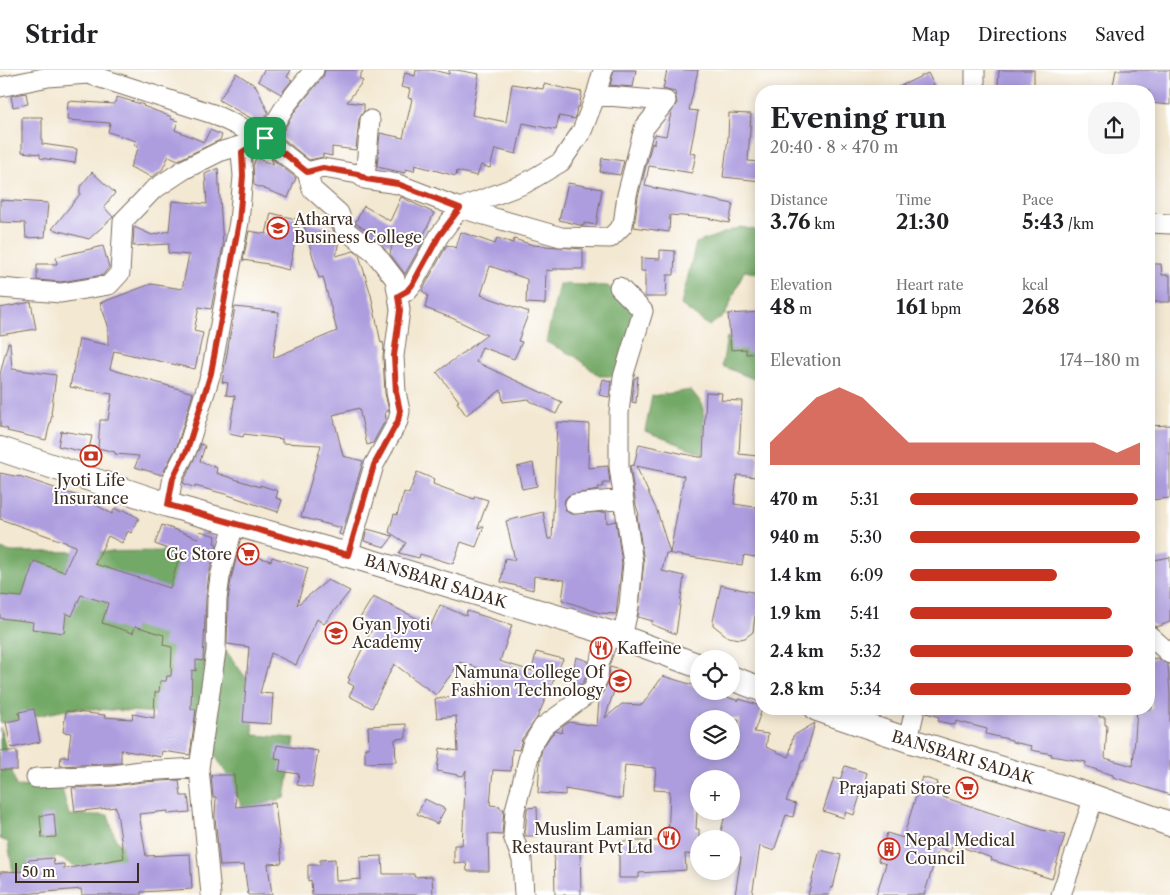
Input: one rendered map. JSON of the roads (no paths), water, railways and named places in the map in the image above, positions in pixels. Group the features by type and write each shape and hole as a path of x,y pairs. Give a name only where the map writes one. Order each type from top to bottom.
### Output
{"main road":[{"name":"BANSBARI SADAK","path":"0,449 168,505 348,555 616,636 690,663"},
{"path":"740,681 755,687"},
{"name":"BANSBARI SADAK","path":"835,715 908,740 1102,800 1170,824"}],"street":[{"path":"168,505 173,478 187,450 211,373 239,222 243,176 242,152 265,138 286,105 314,70"},
{"path":"398,296 407,291 412,285 439,236 460,208 524,184 561,162 582,131 596,95 603,70"},
{"path":"975,70 975,85"},
{"path":"0,86 88,74 213,114 265,138 307,172 312,189 339,213 345,230 374,252 395,279 400,310 394,356 396,392 400,411 398,421 374,465 348,555"},
{"path":"307,172 323,168 358,174 366,179 398,184 460,208 561,237 610,238 623,225 626,195 644,128 666,101 596,95"},
{"path":"366,179 370,120"},
{"path":"0,288 61,293 109,285 120,273 123,221 153,190 185,169 219,152 265,138"},
{"path":"1155,223 1170,224"},
{"path":"524,895 522,860 513,836 514,810 532,745 543,727 592,691 598,678 599,664 616,636 628,606 633,564 619,468 619,413 623,377 643,311 619,288"},
{"path":"574,504 623,500"},
{"path":"211,895 199,768 216,651 217,599 220,577 234,524"},
{"path":"1155,640 1170,654"},
{"path":"908,740 913,715"},
{"path":"36,778 113,775 141,770 199,768"},
{"path":"1061,895 1102,800"}],"place":[{"name":"Atharva Business College","path":"278,228"},
{"name":"Jyoti Life Insurance","path":"91,456"},
{"name":"Gc Store","path":"248,554"},
{"name":"Gyan Jyoti Academy","path":"336,633"},
{"name":"Kaffeine","path":"601,648"},
{"name":"Namuna College Of Fashion Technology","path":"620,681"},
{"name":"Prajapati Store","path":"967,788"},
{"name":"Muslim Lamian Restaurant Pvt Ltd","path":"669,838"},
{"name":"Nepal Medical Council","path":"889,849"}]}
